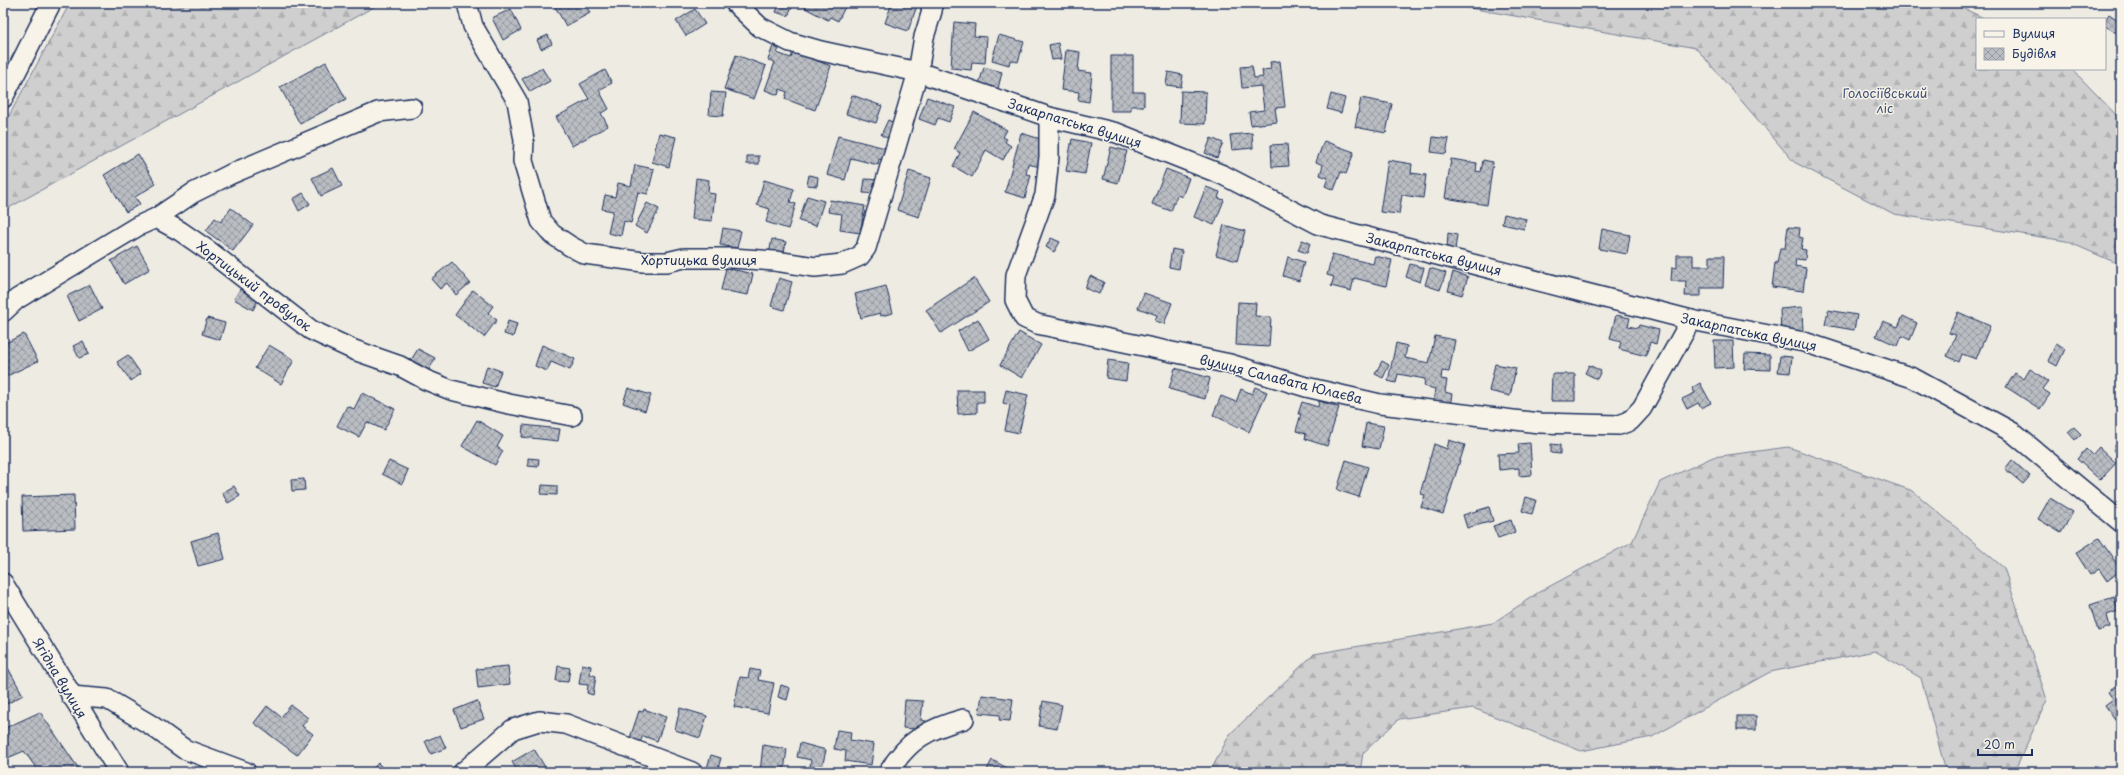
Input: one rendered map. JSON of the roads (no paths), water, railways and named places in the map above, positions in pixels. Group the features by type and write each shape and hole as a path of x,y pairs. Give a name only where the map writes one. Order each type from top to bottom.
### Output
{"street":[{"path":"3,98 52,3"},
{"name":"Хортицька вулиця","path":"466,3 473,26 517,101 524,140 523,161 541,221 552,234 585,254 643,262 667,262 684,258 731,258 775,261 815,267 842,264 860,256 866,248 918,72 924,37 932,12 930,3"},
{"name":"Закарпатська вулиця","path":"735,3 760,27 790,42 821,51 918,72 1049,117 1117,133 1223,175 1320,225 1692,320 1804,342 1913,378 2012,432 2121,522"},
{"path":"3,312 24,295 138,226 156,218 193,193 231,174 378,112 412,108"},
{"name":"вулиця Салавата Юлаєва","path":"1049,117 1049,157 1045,195 1016,275 1016,300 1024,318 1037,324 1230,364 1306,387 1380,404 1539,423 1619,426 1630,421 1642,408 1692,320"},
{"name":"Хортицький провулок","path":"156,218 180,231 209,251 311,330 354,350 400,366 426,380 451,390 509,404 572,416"},
{"name":"Ягідна вулиця","path":"3,584 119,772"},
{"path":"71,696 107,699 151,725 184,749 246,772"},
{"path":"889,772 897,757 913,740 943,725 964,719"},
{"path":"463,772 513,729 539,721 566,724 692,772"}],"park label":[{"name":"Голосіївський ліс","path":"1885,100"}]}
